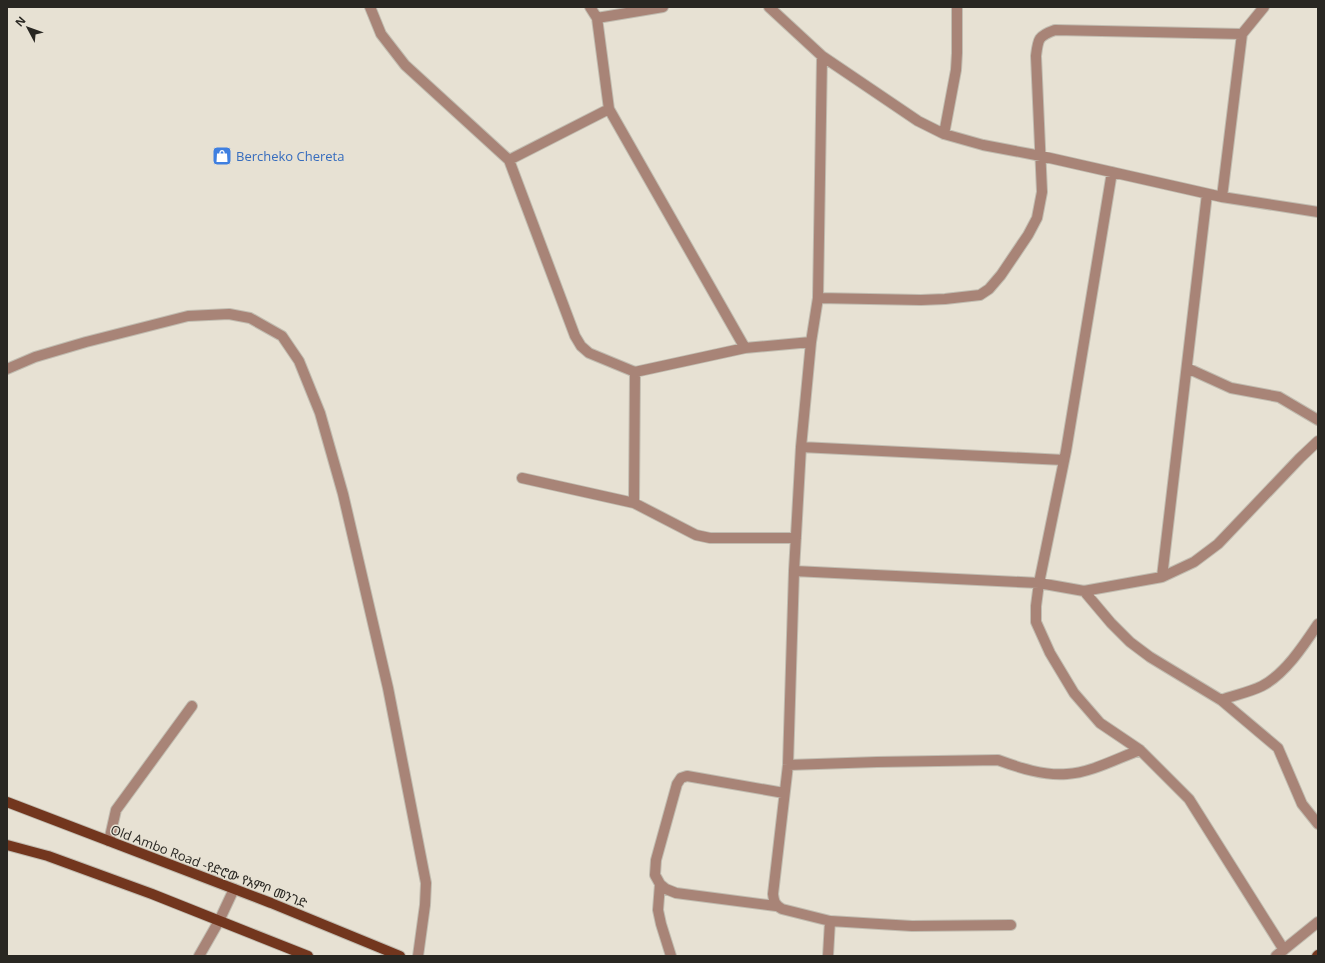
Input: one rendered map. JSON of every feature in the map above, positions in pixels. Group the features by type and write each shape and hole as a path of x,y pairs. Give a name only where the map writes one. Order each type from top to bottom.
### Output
{"main road":[{"name":"Old Ambo Road -የድሮው የአምቦ መንገድ","path":"7,802 234,889 400,956"},
{"path":"7,846 48,856 152,894 308,956"}],"street":[{"path":"370,7 381,34 406,65 509,160 575,336 581,346 589,353 635,372 746,348 811,342"},
{"path":"590,7 597,18 609,109 746,348"},
{"path":"597,18 663,7"},
{"path":"769,7 822,56 918,121 944,134 983,145 1041,156 1207,194 1318,212"},
{"path":"944,134 956,70 957,7"},
{"path":"1222,197 1242,34 1264,7"},
{"path":"818,298 921,300 980,296 989,289 1001,275 1028,235 1037,218 1042,192 1036,56 1038,40 1044,34 1055,30 1242,34"},
{"path":"776,906 773,894 788,765 794,571 800,447 811,342 818,298 822,56"},
{"path":"509,160 609,109"},
{"path":"1112,172 1064,460 1039,582 1036,622 1050,653 1074,693 1100,723 1140,750 1189,799 1280,953 1318,922"},
{"path":"1162,577 1207,194"},
{"path":"7,369 34,357 71,346 188,316 229,314 250,318 282,336 299,361 320,413 343,494 388,688 426,883 425,906 418,956"},
{"path":"1187,368 1231,388 1279,397 1318,420"},
{"path":"634,503 635,372"},
{"path":"794,571 1039,582 1084,590 1162,577 1194,562 1218,544 1318,441"},
{"path":"800,447 1064,460"},
{"path":"522,478 634,503 696,535 710,538 796,538"},
{"path":"1084,590 1111,623 1130,642 1150,657 1222,700 1278,748 1302,804 1318,824"},
{"path":"1222,700 1262,686 1274,678 1296,656 1318,624"},
{"path":"109,841 116,810 192,706"},
{"path":"788,765 998,760 1014,766 1048,774 1068,774 1084,772 1140,750"},
{"path":"784,793 687,776 681,778 677,784 656,860 655,875 660,884 666,889 676,893 776,906 830,922 912,926 1011,925"},
{"path":"660,884 658,910 671,956"},
{"path":"199,956 219,921 234,889"},
{"path":"828,956 830,922"}],"place":[{"name":"Bercheko Chereta","path":"222,156"}]}
